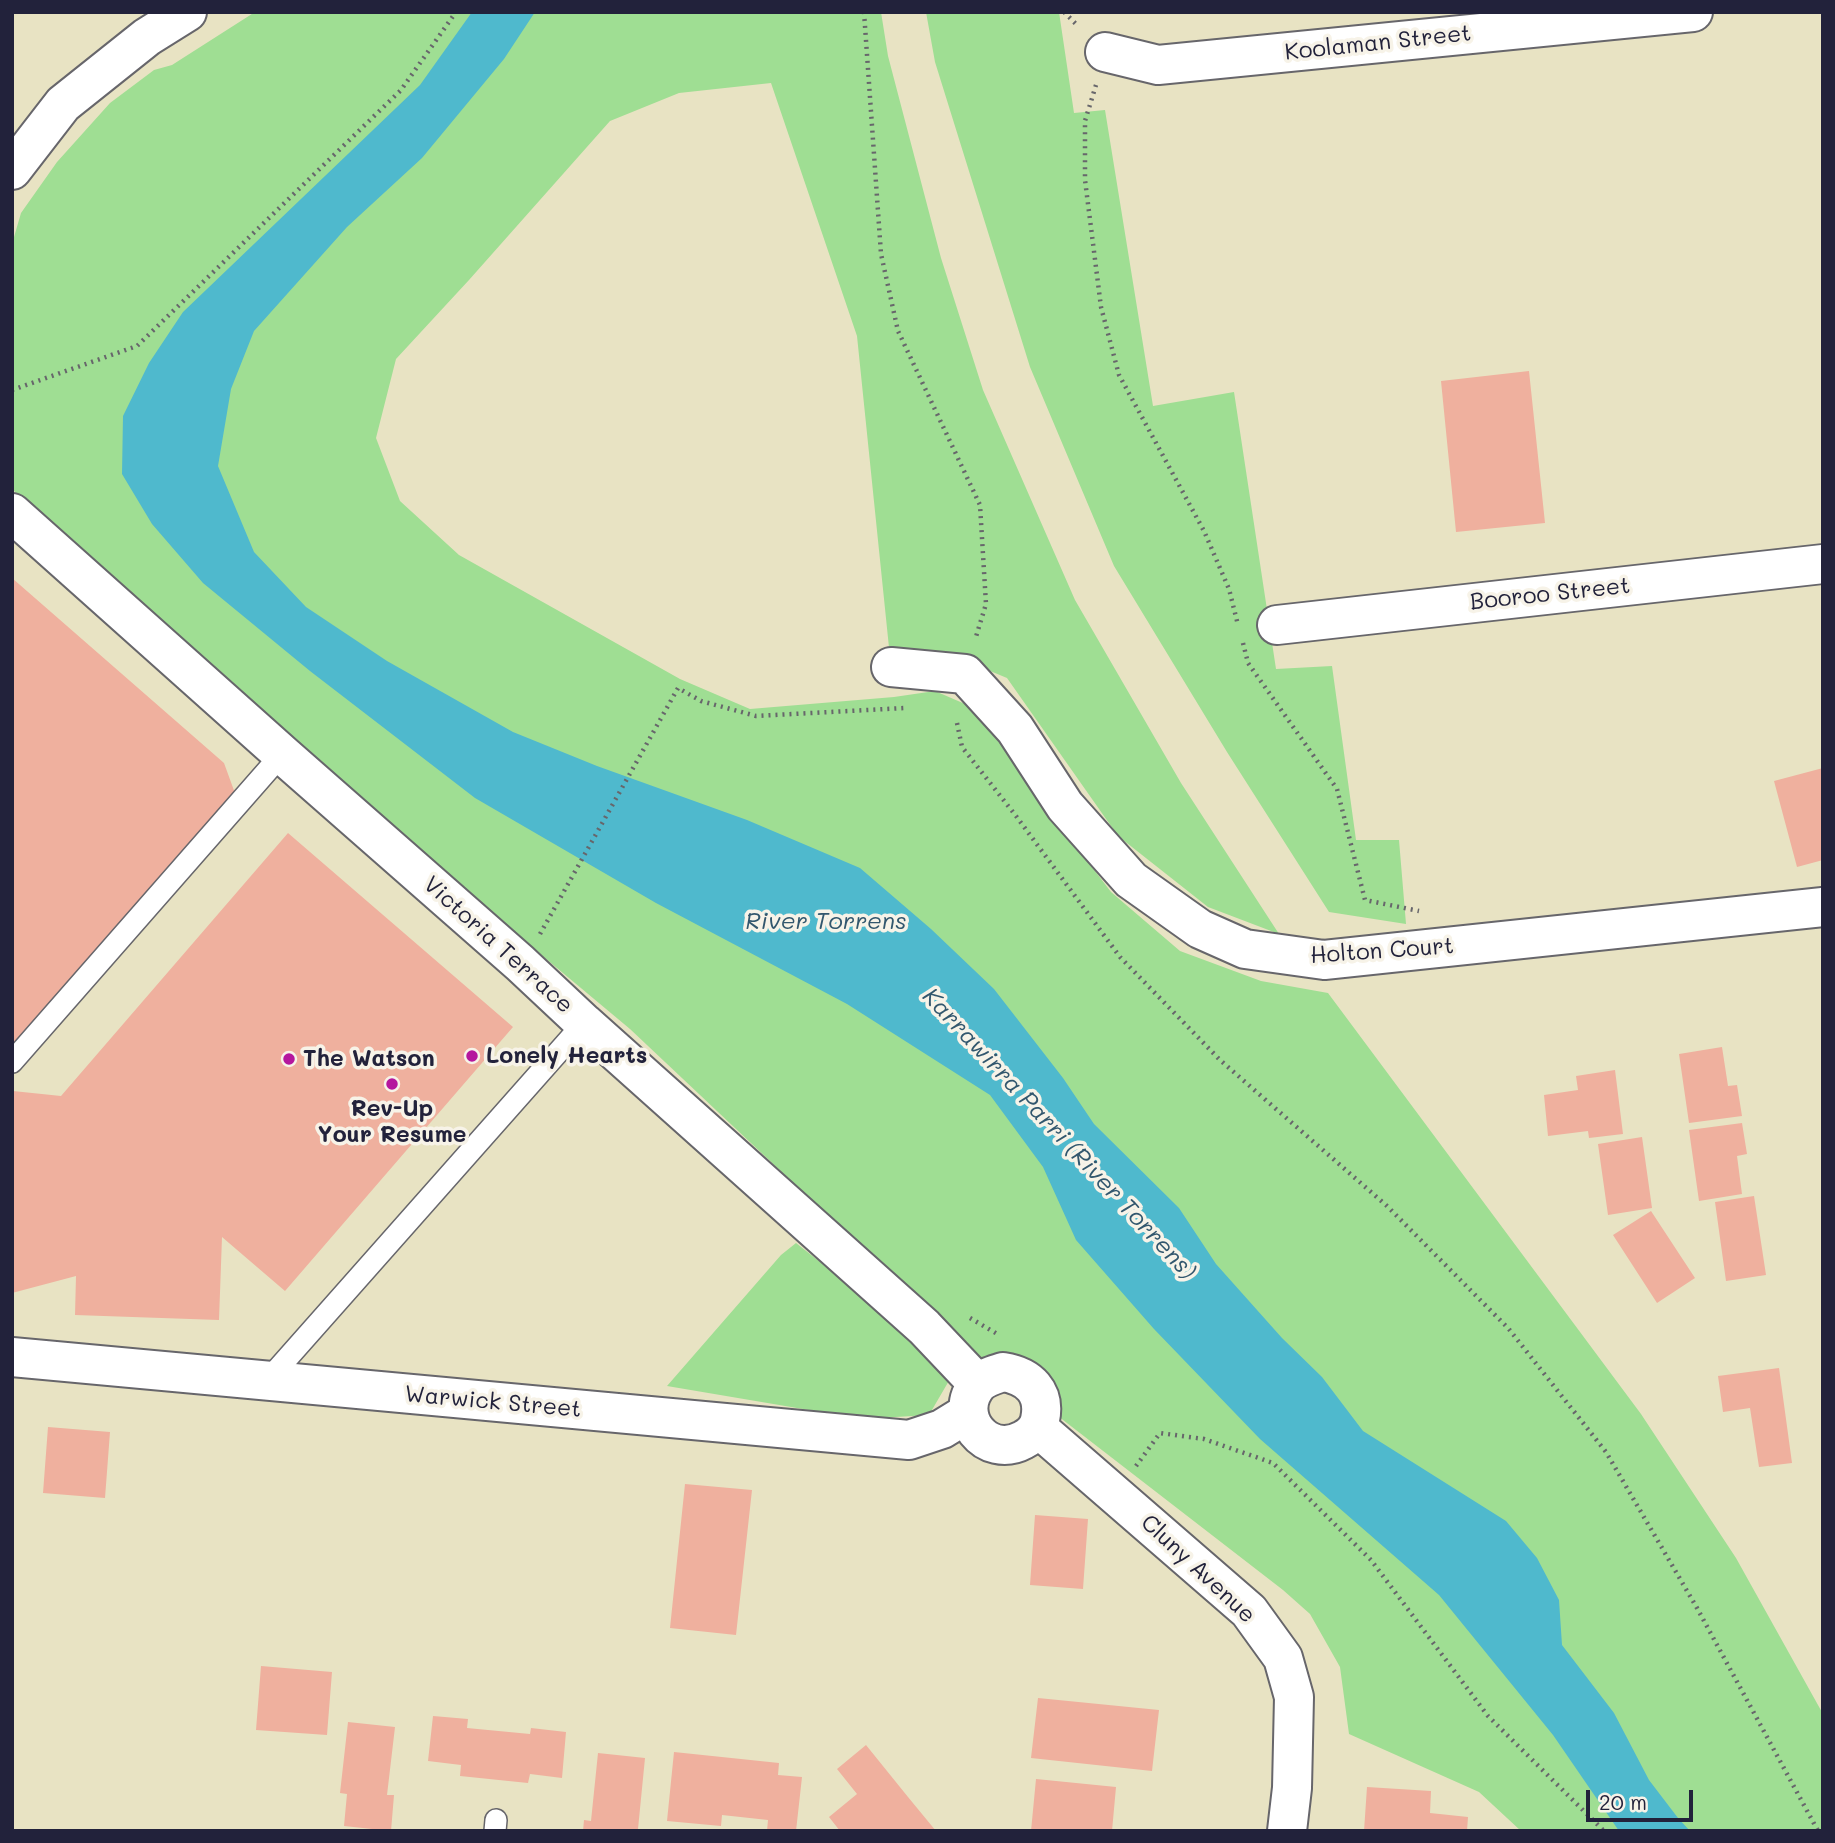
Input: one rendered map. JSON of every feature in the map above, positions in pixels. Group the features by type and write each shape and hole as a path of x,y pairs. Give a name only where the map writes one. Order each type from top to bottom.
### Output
{"street":[{"path":"12,170 64,104 148,37 187,12"},
{"name":"Koolaman Street","path":"1105,52 1158,65 1693,12"},
{"name":"Victoria Terrace","path":"12,513 520,963 924,1327 973,1398"},
{"name":"Booroo Street","path":"1277,625 1823,564"},
{"name":"Holton Court","path":"891,667 965,674 1015,730 1065,806 1131,880 1200,929 1245,949 1324,960 1823,907"},
{"name":"Warwick Street","path":"12,1357 909,1440 942,1429 973,1398"},
{"path":"1003,1372 1015,1374 1028,1380 1036,1390 1041,1402 1038,1428 1014,1444 993,1444 977,1433 971,1422 973,1398 988,1377 1003,1372"},
{"name":"Cluny Avenue","path":"1038,1428 1249,1611 1283,1658 1294,1697 1292,1788 1287,1831"}],"lane":[{"path":"12,1062 282,754"},
{"path":"267,1381 584,1023"}],"path":[{"path":"12,390 137,346 401,90 456,12"},
{"path":"1105,52 1085,121 1086,180 1101,307 1119,375 1204,531 1229,589 1238,626"},
{"path":"1241,638 1248,663 1337,789 1365,900 1440,915 1467,946"},
{"path":"537,941 678,688 701,701 756,716 912,708"},
{"path":"1136,1466 1160,1433 1204,1439 1273,1463 1371,1560 1488,1716 1604,1831"}],"green space":[{"path":"255,12 881,12 888,56 941,258 983,390 1075,600 1181,783 1279,934 1208,907 1118,836 1007,678 954,656 891,667 857,336 771,83 679,93 610,121 396,359 376,438 400,501 459,555 680,679 750,709 935,691 972,707 993,726 1057,821 1111,892 1180,951 1261,981 1328,993 1641,1414 1736,1558 1823,1714 1823,1831 1521,1831 1479,1792 1349,1734 1340,1667 1310,1614 1283,1590 1054,1413 981,1360 630,1029 454,882 96,570 12,489 12,244 21,213 57,162 110,103 154,70 172,65"},
{"path":"926,12 1059,12 1074,113 1105,110 1153,406 1234,392 1276,669 1332,666 1356,840 1399,840 1406,924 1329,912 1227,752 1114,566 1030,367 935,62"},
{"path":"796,1243 938,1355 950,1379 929,1415 862,1419 667,1386 781,1255"}],"water":[{"name":"River Torrens","path":"472,12 535,12 504,59 422,158 347,227 254,331 231,389 218,466 254,552 306,607 387,661 513,732 597,766 747,820 860,868 931,929 994,989 1063,1078 1094,1124 1179,1208 1216,1264 1282,1338 1322,1377 1363,1431 1506,1521 1537,1558 1559,1600 1562,1645 1614,1713 1649,1780 1690,1831 1619,1831 1553,1735 1439,1595 1260,1439 1154,1329 1076,1240 1043,1167 990,1095 847,1004 656,903 475,798 310,671 203,583 152,524 122,474 123,416 149,363 183,312 420,85"}],"building":[{"path":"1529,371 1545,523 1456,532 1441,381"},
{"path":"12,578 224,763 236,796 12,1045"},
{"path":"1823,768 1823,860 1797,867 1774,781"},
{"name":"The Watson","path":"288,833 513,1027 285,1291 222,1237 219,1320 75,1315 76,1276 12,1293 13,1091 61,1096"},
{"path":"1722,1047 1728,1086 1737,1085 1742,1116 1689,1123 1679,1054"},
{"path":"1615,1070 1623,1134 1589,1138 1588,1131 1548,1136 1544,1095 1578,1090 1576,1076"},
{"path":"1742,1123 1747,1154 1737,1156 1742,1194 1699,1201 1689,1130"},
{"path":"1642,1137 1652,1208 1608,1215 1598,1144"},
{"path":"1754,1196 1766,1275 1726,1281 1715,1202"},
{"path":"1651,1211 1695,1278 1657,1303 1613,1235"},
{"path":"1779,1368 1792,1463 1759,1467 1750,1408 1723,1412 1718,1376"},
{"path":"48,1427 110,1432 105,1498 43,1493"},
{"path":"685,1484 752,1490 736,1635 670,1628"},
{"path":"1035,1515 1088,1519 1083,1589 1030,1585"},
{"path":"261,1666 332,1672 327,1735 256,1730"},
{"path":"1038,1698 1159,1710 1152,1771 1031,1758"},
{"path":"433,1716 468,1719 467,1728 530,1734 531,1728 566,1732 562,1778 530,1774 528,1783 460,1776 461,1765 428,1761"},
{"path":"348,1722 395,1727 387,1795 394,1795 391,1831 344,1826 347,1794 340,1793"},
{"path":"866,1745 936,1831 840,1831 829,1817 857,1794 837,1769"},
{"path":"674,1752 779,1763 778,1775 802,1777 796,1831 767,1831 768,1820 722,1815 721,1826 667,1821"},
{"path":"598,1753 645,1758 638,1829 583,1831 584,1820 591,1821"},
{"path":"1036,1779 1116,1787 1112,1831 1031,1831"},
{"path":"1367,1787 1431,1791 1430,1813 1468,1817 1467,1831 1364,1831"}],"place":[{"name":"Lonely Hearts","path":"472,1056"},
{"name":"The Watson","path":"289,1059"},
{"name":"Rev-Up Your Resume","path":"392,1084"}],"water label":[{"name":"Karrawirra Parri (River Torrens)","path":"1059,1134"}]}
